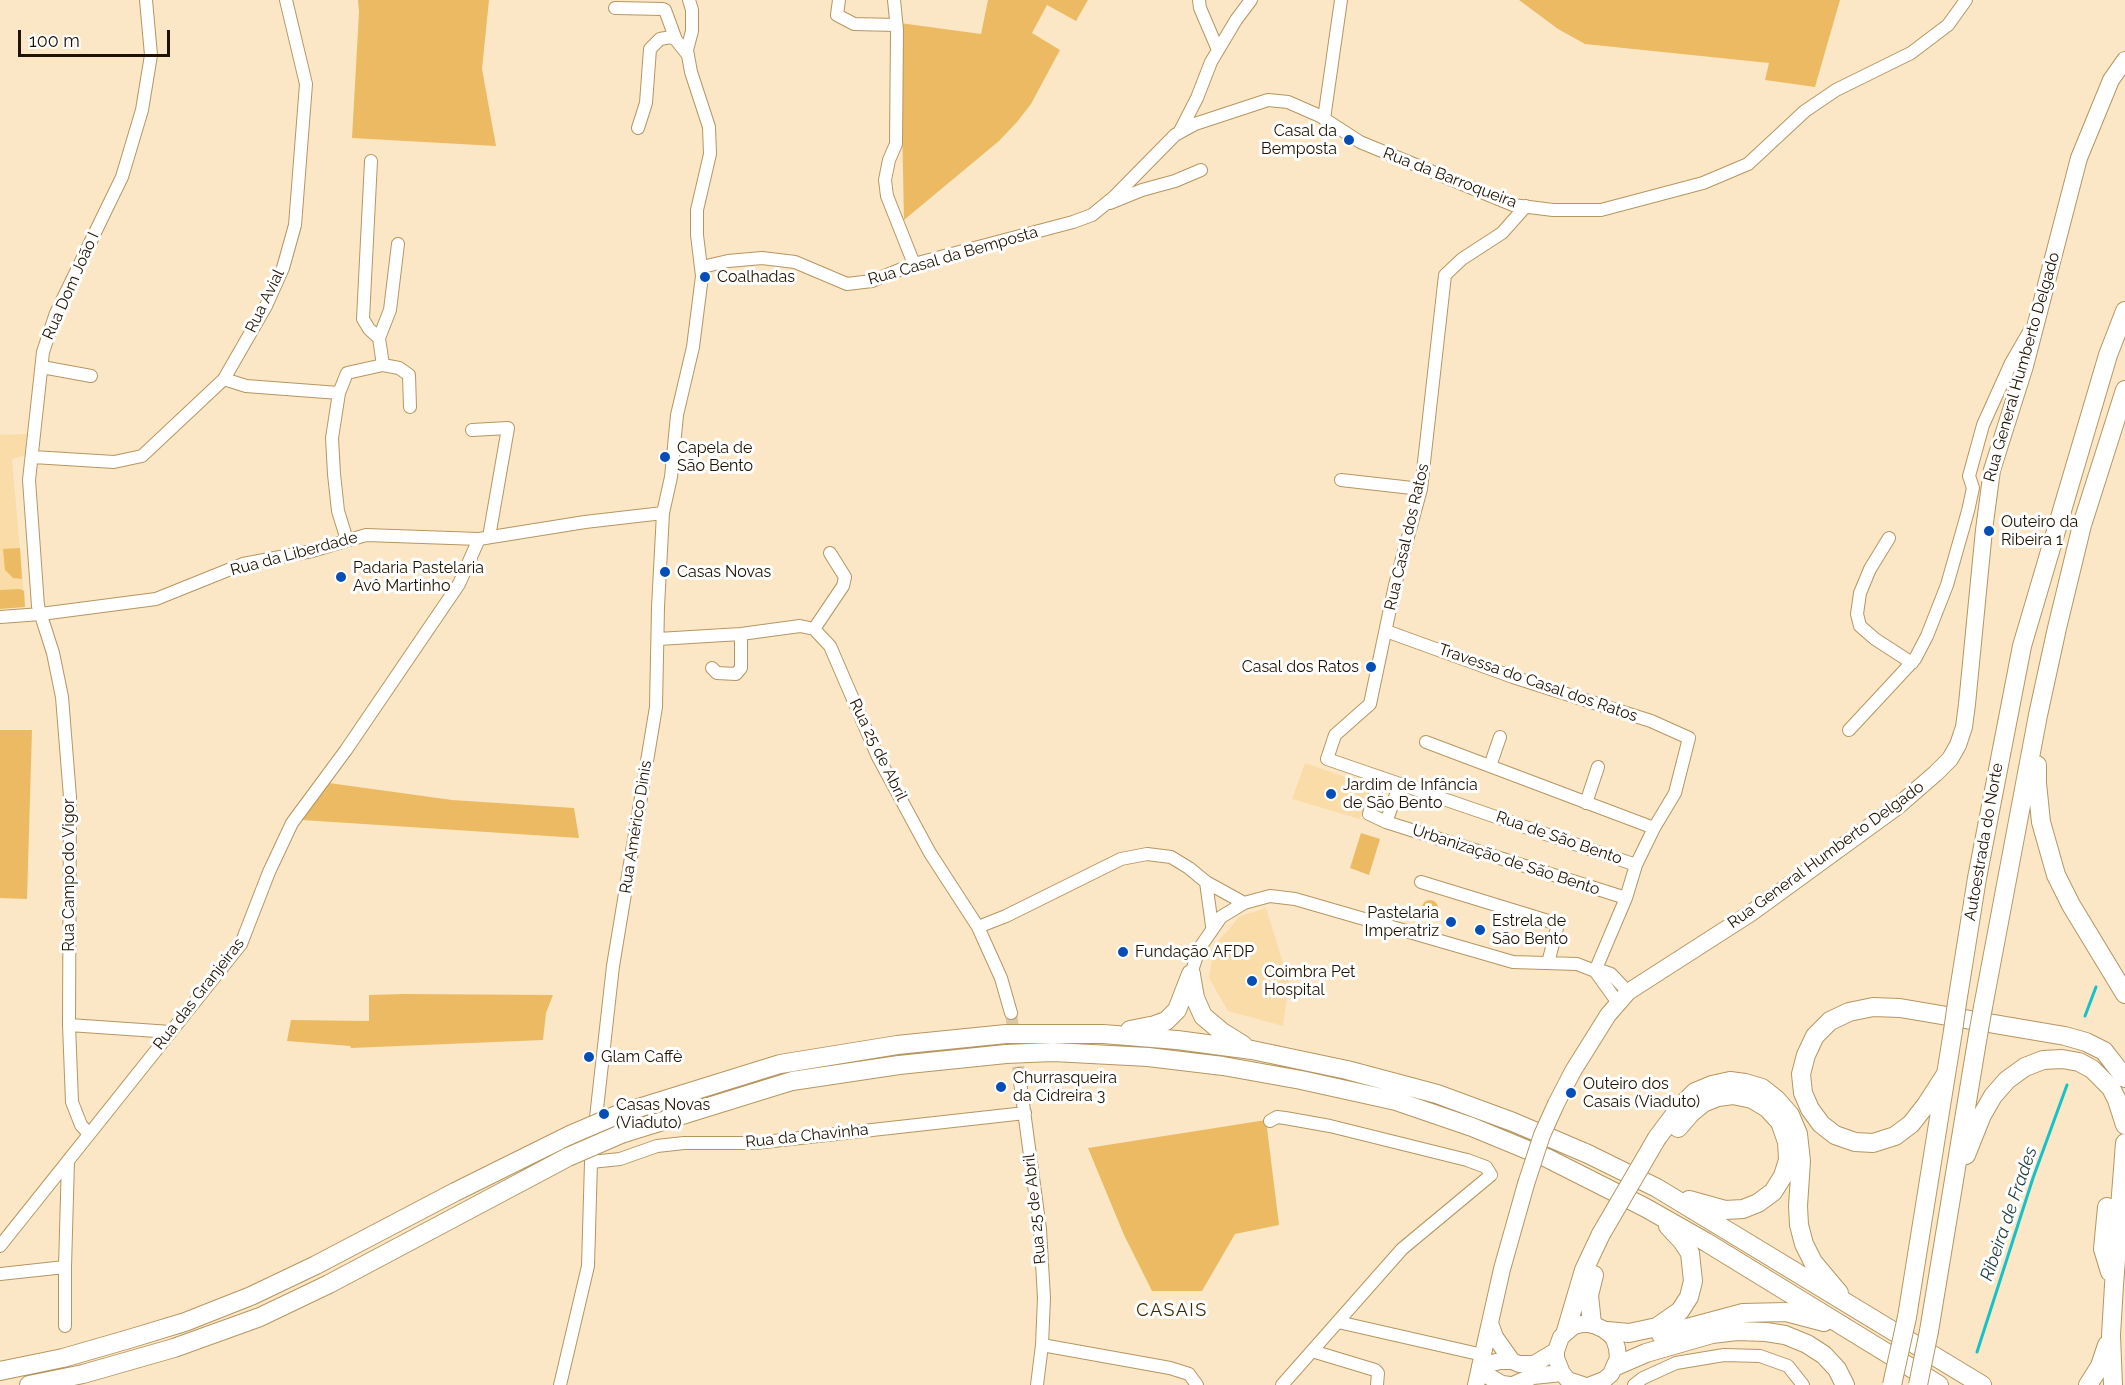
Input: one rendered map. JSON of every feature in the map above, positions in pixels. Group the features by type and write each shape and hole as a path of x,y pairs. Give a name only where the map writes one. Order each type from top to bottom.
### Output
{"highway":[{"name":"Autoestrada do Norte","path":"1892,1385 1907,1317 1977,878 2022,646 2104,366 2125,311"},
{"name":"Autoestrada do Norte","path":"1918,1385 1983,1007 2038,714 2082,525 2125,390"},
{"path":"2038,714 2037,783 2041,822 2047,849 2070,905 2125,994"},
{"path":"1103,1034 1166,1021 1177,1010 1191,974"},
{"path":"1191,974 1195,998 1203,1016 1222,1032 1252,1050"},
{"path":"1946,1074 1911,1124 1895,1136 1872,1143 1855,1142 1835,1135 1821,1124 1810,1109 1803,1093 1801,1074 1806,1054 1815,1035 1830,1021 1849,1012 1873,1007 1900,1008 2065,1036 2086,1042 2104,1051 2125,1078"},
{"path":"0,1371 63,1358 129,1339 185,1322 251,1296 456,1192 619,1114 792,1062 897,1045 1006,1034 1103,1034 1177,1040 1252,1050 1347,1070 1437,1094 1551,1138 1656,1188 1703,1205 1725,1210 1743,1209 1758,1203 1773,1192 1783,1176 1788,1160 1787,1142 1780,1122 1767,1108 1752,1099 1733,1095 1718,1097 1703,1103 1662,1141"},
{"path":"29,1385 83,1374 174,1348 260,1317 329,1284 568,1157 621,1134 792,1081 899,1065 1006,1054 1102,1053 1223,1066 1301,1080 1396,1101 1472,1127 1547,1158 1646,1208 1706,1242 1940,1385"},
{"path":"1953,1188 1982,1115 1993,1096 2007,1080 2025,1067 2043,1060 2062,1059 2079,1062 2092,1069 2111,1088 2125,1125"},
{"path":"1566,1331 1584,1270 1681,1106 1695,1092 1730,1081 1762,1088 1790,1115 1798,1134 1801,1161 1798,1206 1799,1225 1804,1244 1826,1280 1855,1309"},
{"path":"2113,1385 2111,1335 2125,1143"},
{"path":"1656,1188 1982,1385"},
{"path":"1606,1236 1591,1285 1589,1304 1599,1327 1629,1333 1657,1328 1680,1311 1689,1297 1694,1281 1690,1253 1670,1228 1646,1208"},
{"path":"2114,1285 2125,1255"},
{"path":"1617,1362 1647,1340 1722,1317 1743,1313 1786,1312 1806,1316 1858,1335"},
{"path":"1617,1362 1712,1334 1737,1331 1766,1332 1792,1338 1824,1355 1837,1369 1845,1385"},
{"path":"2088,1385 2100,1366 2111,1335"}],"main road":[{"name":"Rua General Humberto Delgado","path":"1476,1385 1502,1269 1542,1135 1572,1071 1623,997 1786,888 1898,806 1950,759 1958,745 1964,727 1980,490 1996,453 2025,366 2079,158 2111,80 2125,60"},
{"path":"1490,1323 1495,1337 1512,1361"},
{"path":"1583,1385 1569,1380 1558,1366 1556,1351 1561,1337 1574,1326 1599,1327 1614,1339 1617,1348 1617,1362 1611,1374 1604,1380 1591,1385"},
{"path":"1556,1351 1534,1364 1482,1361 1488,1376 1502,1384 1511,1385 1533,1376 1562,1373"}],"street":[{"name":"Rua Dom João I","path":"41,615 38,606 29,480 43,352 56,313 122,177 142,110 151,55 146,0"},
{"name":"Rua Avial","path":"33,457 114,462 142,456 224,379 266,306 283,268 295,225 306,84 286,0"},
{"path":"688,55 692,10 689,0"},
{"path":"839,0 837,15 854,24 896,25"},
{"path":"894,0 896,144 889,160 885,180 887,196 914,264"},
{"path":"1199,0 1200,8 1218,50"},
{"path":"1177,134 1197,98 1211,62 1251,0"},
{"path":"1324,119 1341,0"},
{"name":"Rua da Barroqueira","path":"1177,134 1195,124 1268,100 1288,102 1324,119 1360,142 1513,205 1553,210 1601,210 1703,183 1748,164 1805,111 1836,90 1911,52 1948,25 1966,0"},
{"path":"615,8 663,9 676,39 688,55"},
{"path":"638,128 646,103 650,49 660,39 671,37 676,39"},
{"name":"Rua Américo Dinis","path":"560,1385 588,1266 591,1162 613,966 656,707 663,513 671,477 677,415 693,347 702,267 697,235 698,210 710,154 709,127 688,55"},
{"name":"Rua Casal da Bemposta","path":"702,267 728,261 762,258 795,262 848,284 872,281 914,264 1092,215 1177,134"},
{"path":"371,160 363,319 369,329 379,338"},
{"path":"1102,206 1201,170"},
{"name":"Rua Casal dos Ratos","path":"1380,777 1327,759 1335,735 1370,704 1395,585 1421,489 1445,275 1462,259 1502,233 1527,206"},
{"path":"383,365 379,338 390,310 398,244"},
{"path":"347,540 338,511 332,438 339,393 347,374 383,365 399,368 409,375 410,407"},
{"path":"42,367 91,376"},
{"path":"224,379 246,386 339,393"},
{"name":"Rua das Granjeiras","path":"0,1246 242,944 269,872 292,823 346,750 459,584 484,538 508,428 472,430"},
{"path":"1341,480 1421,489"},
{"path":"1850,730 1912,663 1927,636 1980,490"},
{"name":"Rua da Liberdade","path":"0,616 41,615 156,599 243,564 312,551 366,535 484,538 585,522 663,513"},
{"path":"1889,538 1870,569 1860,593 1857,614 1860,626 1875,639 1912,663"},
{"path":"658,639 741,634 800,626 814,629 843,586 845,577 830,553"},
{"name":"Rua Campo do Vigor","path":"41,615 53,653 62,697 70,796 69,1025 72,1102 81,1125 89,1134"},
{"name":"Rua 25 de Abril","path":"814,629 830,646 878,757 930,853 978,927 1001,978 1011,1013"},
{"name":"Travessa do Casal dos Ratos","path":"1386,631 1513,678 1651,721 1689,738 1675,793 1654,828"},
{"path":"712,668 717,674 736,674 741,669 741,634"},
{"path":"1490,766 1500,737"},
{"path":"1426,742 1654,828 1636,864 1626,898 1595,971"},
{"path":"1586,803 1598,767"},
{"path":"1380,777 1370,814 1386,822 1400,784"},
{"name":"Rua de São Bento","path":"1380,777 1636,864"},
{"name":"Urbanização de São Bento","path":"1386,822 1626,898"},
{"path":"978,927 1006,916 1121,859 1147,854 1171,857 1206,882 1244,903"},
{"path":"1206,882 1212,926"},
{"path":"1421,882 1558,924 1548,963"},
{"path":"1210,904 1215,894 1224,892"},
{"path":"1191,974 1199,949 1212,926 1221,917 1244,903 1270,896 1295,899 1505,960 1577,964 1595,971 1602,971 1611,974 1623,997"},
{"path":"69,1025 171,1032"},
{"name":"Rua 25 de Abril","path":"1019,1074 1040,1230 1044,1298 1037,1385"},
{"name":"Rua da Chavinha","path":"591,1162 620,1159 657,1146 684,1143 755,1143 1024,1113"},
{"path":"1270,1120 1277,1117 1329,1126 1467,1160 1486,1167 1491,1174 1478,1188 1402,1249 1282,1385"},
{"path":"65,1326 68,1161"},
{"path":"0,1274 65,1267"},
{"path":"1338,1322 1482,1361"},
{"path":"1042,1345 1170,1368 1189,1374 1197,1385"},
{"path":"1312,1351 1375,1370 1378,1373 1377,1385"},
{"path":"1634,1385 1643,1378 1676,1363 1724,1355 1760,1356 1788,1366 1803,1385"}],"shaded area":[{"path":"358,0 489,0 482,69 496,146 352,138"},
{"path":"988,0 1088,0 1076,21 1047,5 1032,33 1060,50 1031,104 999,141 904,220 900,23 981,34"},
{"path":"1519,0 1840,0 1815,87 1765,80 1769,63 1585,44 1558,29"},
{"path":"27,434 26,455 12,459 25,607 0,608 0,435"},
{"path":"20,548 22,579 13,578 5,570 3,549"},
{"path":"20,589 24,591 25,607 0,609 0,590"},
{"path":"0,730 32,730 27,899 0,898"},
{"name":"Jardim de Infância de São Bento","path":"1305,763 1369,785 1370,789 1360,819 1292,799"},
{"path":"329,783 452,800 574,808 579,838 302,820"},
{"path":"1361,833 1380,839 1369,875 1350,868"},
{"path":"1430,900 1436,902 1438,908 1436,914 1430,916 1424,914 1422,908 1424,902"},
{"path":"1266,908 1289,982 1283,1026 1228,1011 1209,978 1214,946 1240,916"},
{"path":"369,995 553,995 546,1013 543,1040 351,1048 350,1046 287,1041 291,1020 369,1021"},
{"path":"1266,1120 1279,1225 1235,1234 1202,1291 1152,1291 1124,1235 1088,1148"}],"waterway":[{"name":"Ribeira de Frades","path":"2085,1016 2096,987"},
{"name":"Ribeira de Frades","path":"1977,1352 2033,1178 2067,1085"}],"tunnel":[{"path":"1011,1013 1019,1074"}],"place":[{"name":"Casal da Bemposta","path":"1349,140"},
{"name":"Coalhadas","path":"705,277"},
{"name":"Capela de São Bento","path":"665,457"},
{"name":"Outeiro da Ribeira 1","path":"1989,531"},
{"name":"Casas Novas","path":"665,572"},
{"name":"Padaria Pastelaria Avô Martinho","path":"341,577"},
{"name":"Casal dos Ratos","path":"1371,667"},
{"name":"Jardim de Infância de São Bento","path":"1331,794"},
{"name":"Pastelaria Imperatriz","path":"1451,922"},
{"name":"Estrela de São Bento","path":"1480,930"},
{"name":"Fundação AFDP","path":"1123,952"},
{"name":"Coimbra Pet Hospital","path":"1252,981"},
{"name":"Glam Caffè","path":"589,1057"},
{"name":"Churrasqueira da Cidreira 3","path":"1001,1087"},
{"name":"Outeiro dos Casais (Viaduto)","path":"1571,1093"},
{"name":"Casas Novas (Viaduto)","path":"604,1114"}],"district":[{"name":"CASAIS","path":"1172,1311"}]}
